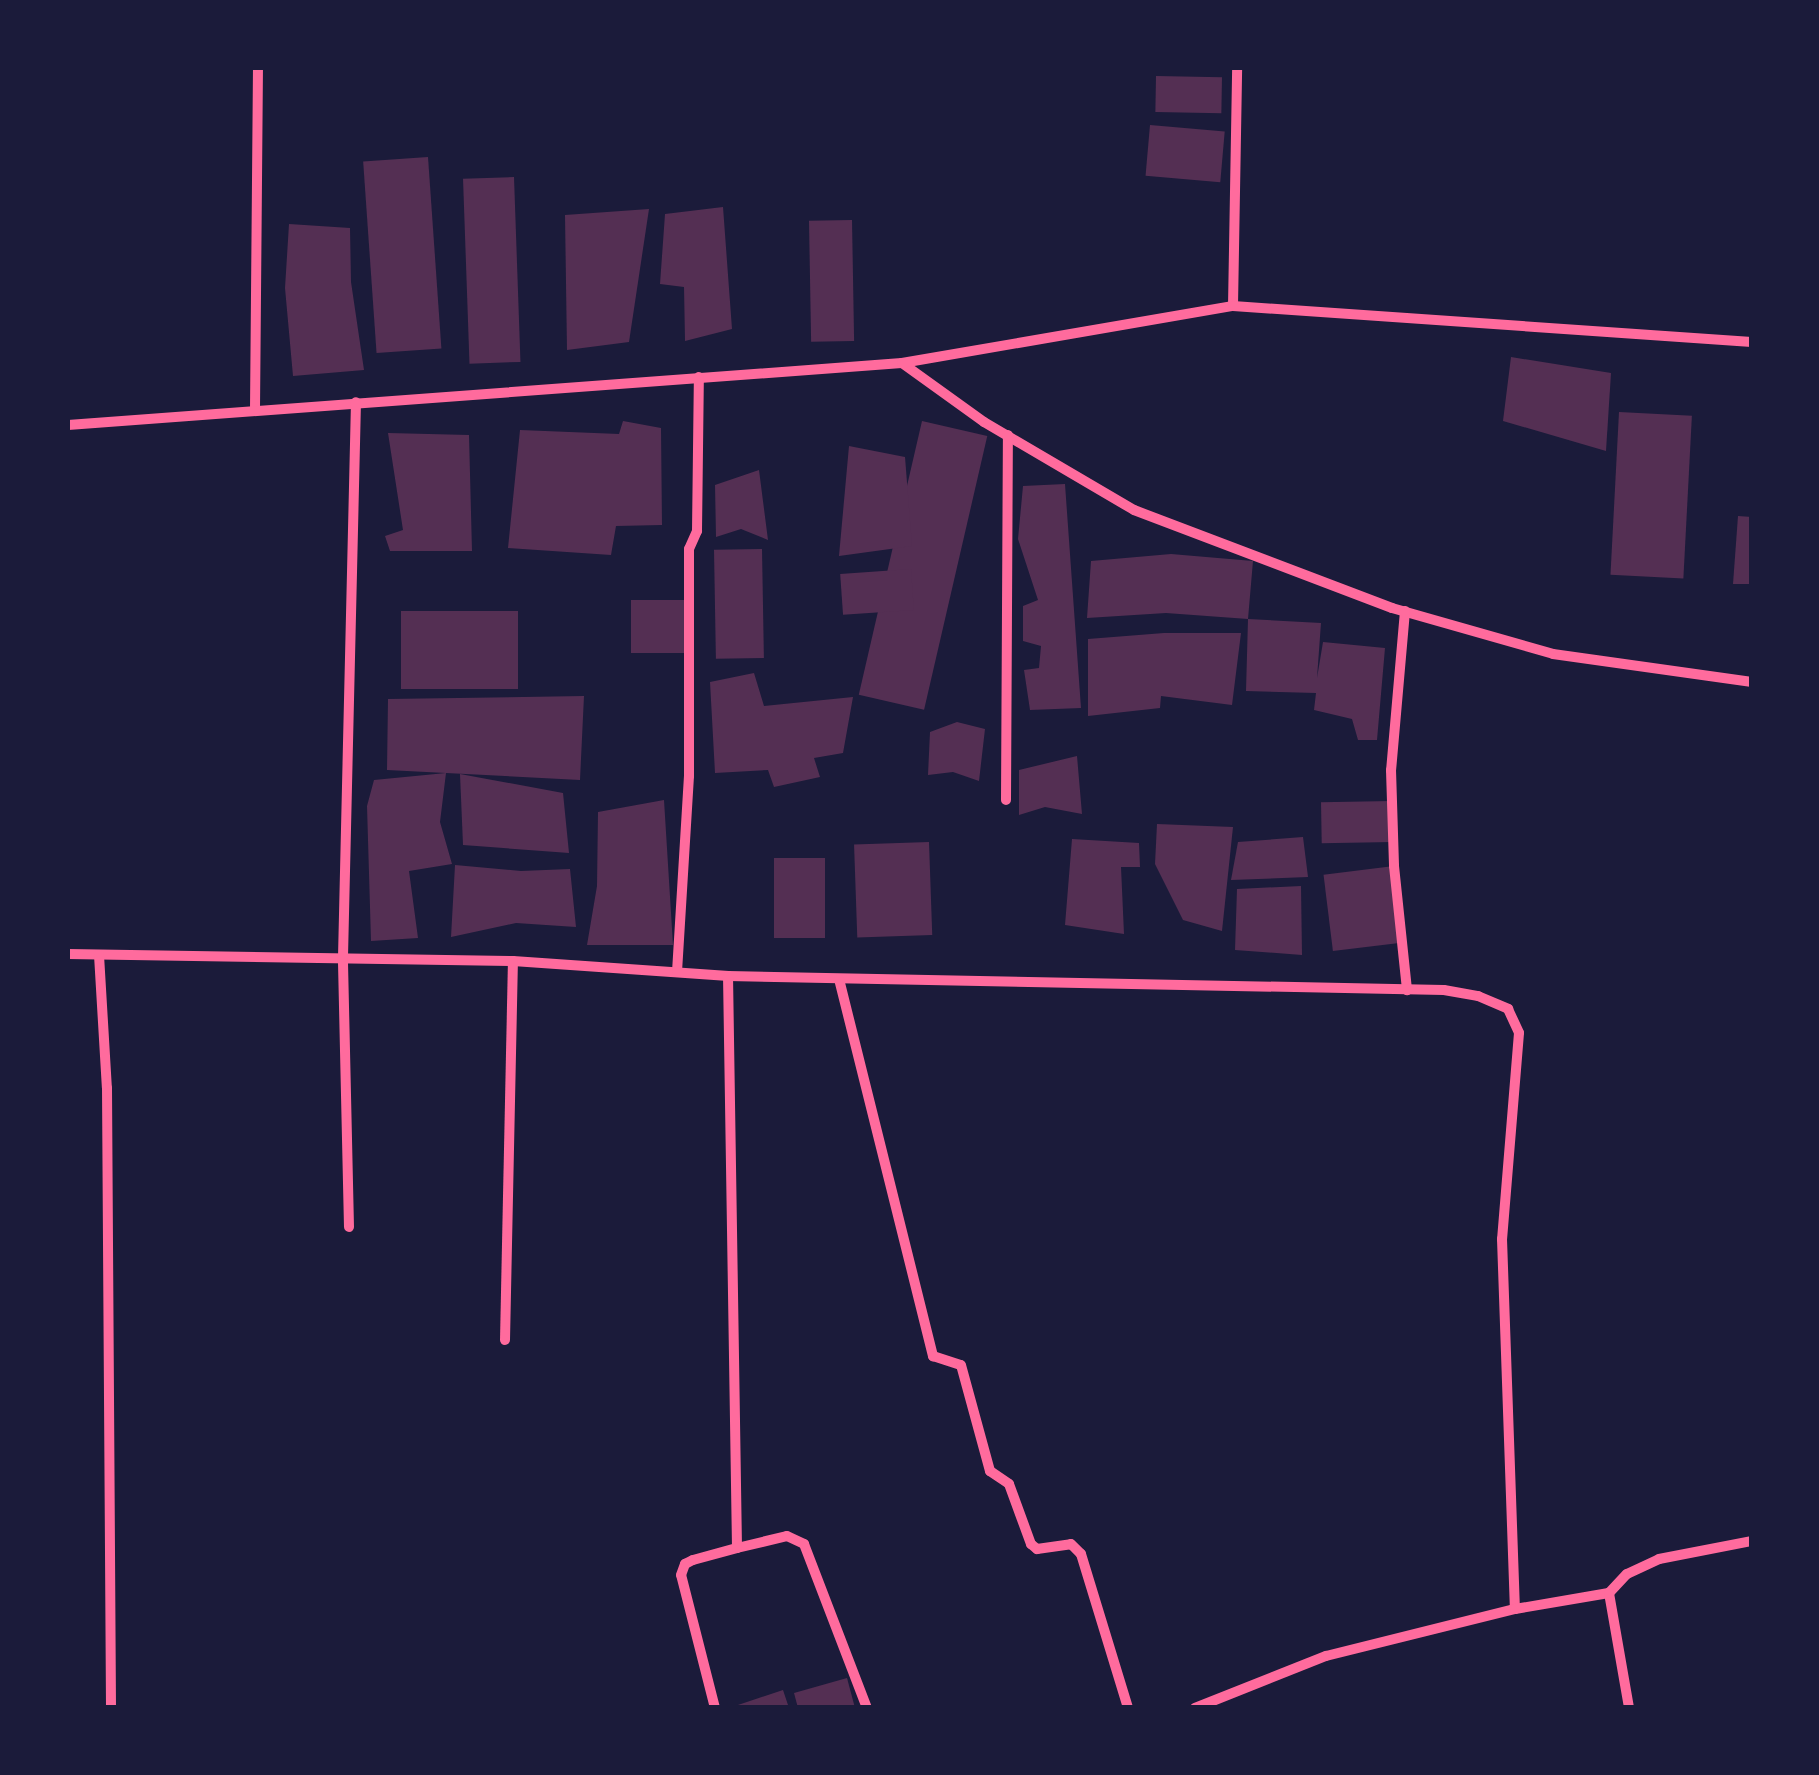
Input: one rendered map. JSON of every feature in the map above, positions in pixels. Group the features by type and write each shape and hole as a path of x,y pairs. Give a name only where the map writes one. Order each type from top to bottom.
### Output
{"street":[{"path":"255,409 258,68"},
{"path":"1233,306 1237,68"},
{"path":"68,425 902,363 1233,306 1752,342"},
{"path":"902,363 1008,436 1134,510 1405,612 1553,654 1752,682"},
{"path":"677,972 689,776 688,549 697,530 700,376"},
{"path":"349,1227 343,957 356,402"},
{"path":"1006,800 1008,436"},
{"path":"1405,612 1391,770 1394,866 1406,990"},
{"path":"68,954 513,961 728,976 1406,990 1478,996 1508,1009 1519,1033 1502,1239 1515,1609"},
{"path":"99,955 107,1088 111,1708"},
{"path":"505,1340 513,961"},
{"path":"728,976 736,1548"},
{"path":"839,978 934,1356 961,1365 990,1471 1008,1484 1031,1544 1036,1548 1071,1544 1081,1554 1128,1708"},
{"path":"715,1708 681,1575 693,1560 787,1536 804,1544 867,1708"},
{"path":"1195,1708 1326,1656 1515,1609 1610,1593 1627,1574 1658,1559 1752,1540"},
{"path":"1610,1593 1630,1708"}],"building":[{"path":"1156,76 1222,77 1221,113 1155,112"},
{"path":"1150,125 1225,132 1220,182 1146,176"},
{"path":"428,157 441,349 377,353 363,162"},
{"path":"514,177 520,362 469,364 463,179"},
{"path":"723,207 732,329 685,341 684,287 660,284 665,214"},
{"path":"649,209 629,342 567,350 565,215"},
{"path":"852,220 854,341 811,342 809,221"},
{"path":"289,224 350,228 351,282 364,370 293,376 285,288"},
{"path":"1511,357 1611,373 1606,451 1503,421"},
{"path":"1619,412 1692,416 1683,579 1610,575"},
{"path":"623,421 661,428 662,525 616,526 611,555 508,548 520,430 619,434"},
{"path":"922,421 987,436 924,710 859,695"},
{"path":"388,433 469,435 472,551 390,551 385,536 403,530"},
{"path":"849,446 905,457 912,546 839,556"},
{"path":"759,470 768,540 741,529 716,537 715,485"},
{"path":"1065,484 1081,708 1030,710 1024,670 1039,668 1041,646 1023,641 1023,606 1038,600 1018,539 1023,486"},
{"path":"1738,516 1752,517 1752,584 1733,584"},
{"path":"762,549 764,658 716,659 714,550"},
{"path":"1171,554 1253,561 1248,619 1166,613 1087,618 1091,561"},
{"path":"911,569 914,610 843,615 840,574"},
{"path":"631,600 685,600 685,653 631,653"},
{"path":"401,611 518,611 518,689 401,689"},
{"path":"1248,619 1321,623 1317,678 1323,642 1385,648 1377,740 1358,740 1352,719 1314,710 1316,693 1246,691"},
{"path":"1164,633 1241,633 1232,705 1161,696 1160,708 1088,716 1088,639"},
{"path":"754,673 764,706 853,697 843,753 814,758 820,777 774,787 768,770 715,773 710,682"},
{"path":"584,696 580,780 387,770 388,699"},
{"path":"957,722 985,729 979,781 953,772 928,775 930,732"},
{"path":"1077,756 1082,814 1045,807 1019,815 1019,770"},
{"path":"446,773 440,822 452,864 409,871 418,938 371,941 367,806 374,780"},
{"path":"460,774 563,793 569,853 463,845"},
{"path":"664,800 673,945 587,945 597,886 598,812"},
{"path":"1392,801 1393,842 1322,843 1321,802"},
{"path":"1157,824 1233,827 1222,931 1183,920 1155,864"},
{"path":"1303,837 1308,877 1231,880 1238,842"},
{"path":"1072,839 1139,843 1140,867 1121,867 1124,934 1065,925"},
{"path":"929,842 932,935 857,938 854,845"},
{"path":"774,858 825,858 825,938 774,938"},
{"path":"455,865 521,871 570,869 576,927 516,923 451,937"},
{"path":"1394,866 1403,942 1333,951 1324,875"},
{"path":"1301,886 1302,955 1235,950 1237,889"},
{"path":"847,1678 855,1708 798,1708 794,1693"},
{"path":"783,1690 789,1708 732,1708 732,1707"}]}
